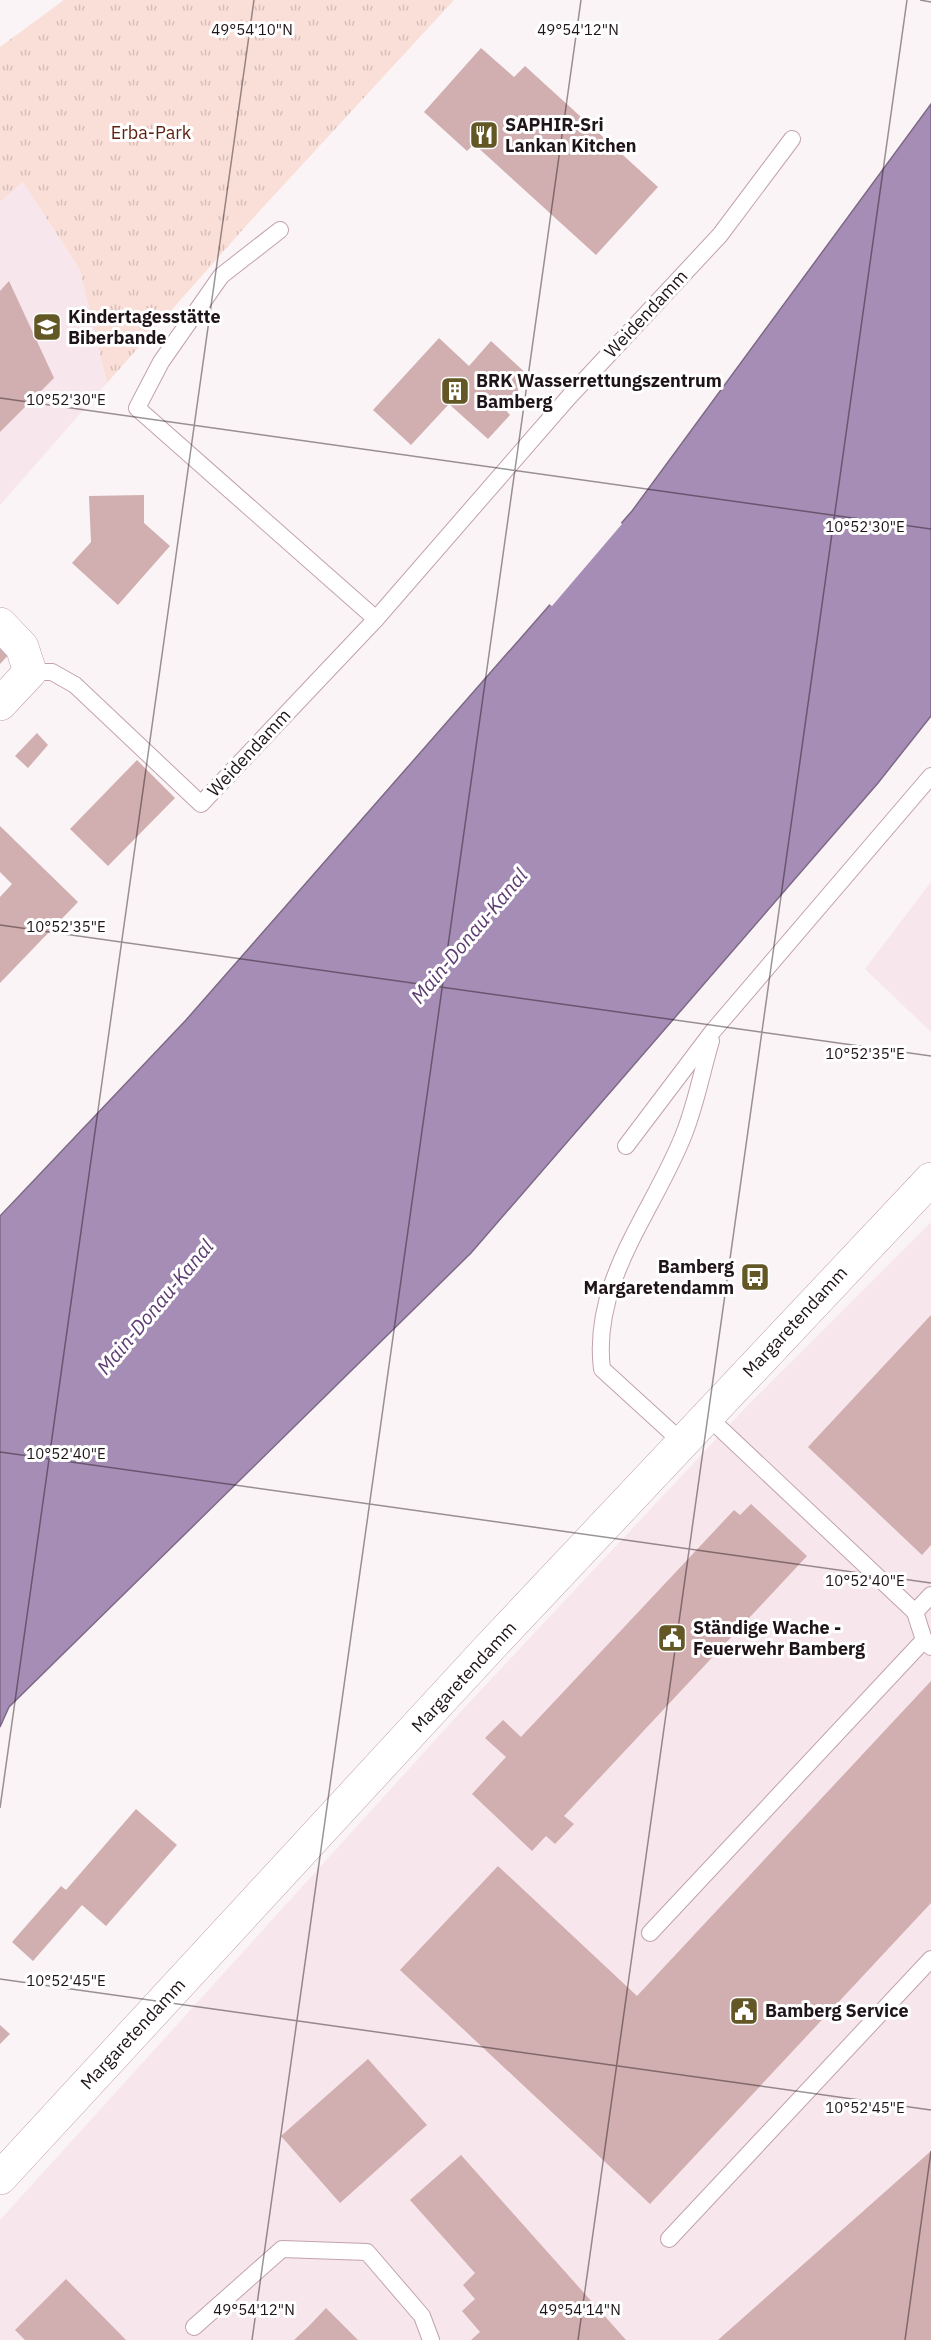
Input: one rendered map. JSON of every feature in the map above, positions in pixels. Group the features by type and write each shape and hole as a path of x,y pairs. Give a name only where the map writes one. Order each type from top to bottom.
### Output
{"street":[{"path":"0,624 22,647 30,672 0,704"},
{"name":"Margaretendamm","path":"0,2178 682,1442 931,1179"}],"lane":[{"name":"Weidendamm","path":"30,672 52,672 75,685 201,804 376,619 568,398 720,235 792,139"},
{"path":"280,230 221,276 161,362 137,408 376,619"},
{"path":"626,1146 713,1031 931,776"},
{"path":"682,1442 602,1369 600,1349 606,1303 618,1267 684,1133 713,1031"},
{"path":"650,1933 927,1644 915,1612 707,1416"},
{"path":"915,1612 931,1594"},
{"path":"669,2239 931,1959"},
{"path":"194,2327 282,2249 367,2252 422,2316 431,2340"}],"shaded area":[{"name":"Kindertagesstätte Biberbande","path":"23,182 80,270 107,383 0,505 0,202"},
{"path":"931,882 931,1032 865,969"},
{"path":"931,1222 931,2340 0,2340 0,2220 466,1706 748,1405"}],"green space":[{"name":"Erba-Park","path":"64,0 454,0 253,218 107,383 80,270 23,182 0,202 0,47"}],"water":[{"name":"Main-Donau-Kanal","path":"931,104 931,716 878,783 471,1253 9,1707 0,1727 0,1216 186,1020 632,511"}],"pier":[{"path":"620,522 622,524 552,606 549,604"}],"building":[{"path":"481,48 514,77 525,66 658,187 596,255 474,144 467,151 424,112"},
{"path":"9,281 54,378 0,432 0,291"},
{"name":"BRK Wasserrettungszentrum Bamberg","path":"439,338 469,366 491,341 530,377 503,407 510,415 488,439 449,404 411,445 373,410"},
{"path":"144,495 144,523 170,546 118,605 72,563 91,542 89,496"},
{"path":"0,642 11,652 0,664"},
{"path":"37,733 48,745 28,768 15,756"},
{"path":"137,760 175,798 108,866 70,829"},
{"path":"0,826 78,902 0,983 0,897 12,884 0,872"},
{"path":"931,1315 931,1545 922,1555 808,1447"},
{"name":"Ständige Wache - Feuerwehr Bamberg","path":"751,1504 807,1556 564,1816 574,1824 555,1844 546,1836 532,1851 472,1794 506,1757 485,1738 503,1720 521,1737 734,1510 740,1515"},
{"path":"931,1681 931,1903 650,2204 400,1970 498,1866 637,1996"},
{"path":"136,1809 177,1845 106,1926 82,1905 33,1961 12,1942 61,1886 66,1890"},
{"path":"0,2025 10,2034 0,2044"},
{"path":"368,2059 427,2125 340,2203 281,2136"},
{"path":"931,2151 931,2340 718,2340"},
{"path":"461,2155 626,2340 471,2340 480,2332 462,2311 475,2299 463,2285 475,2273 410,2200"},
{"path":"66,2279 126,2340 25,2340 15,2330"},
{"path":"326,2308 358,2340 294,2340 309,2326"}],"place":[{"name":"SAPHIR-Sri Lankan Kitchen","path":"484,135"},
{"name":"Kindertagesstätte Biberbande","path":"47,327"},
{"name":"BRK Wasserrettungszentrum Bamberg","path":"455,391"},
{"name":"Bamberg Margaretendamm","path":"755,1277"},
{"name":"Ständige Wache - Feuerwehr Bamberg","path":"672,1638"},
{"name":"Bamberg Service","path":"744,2011"}]}
